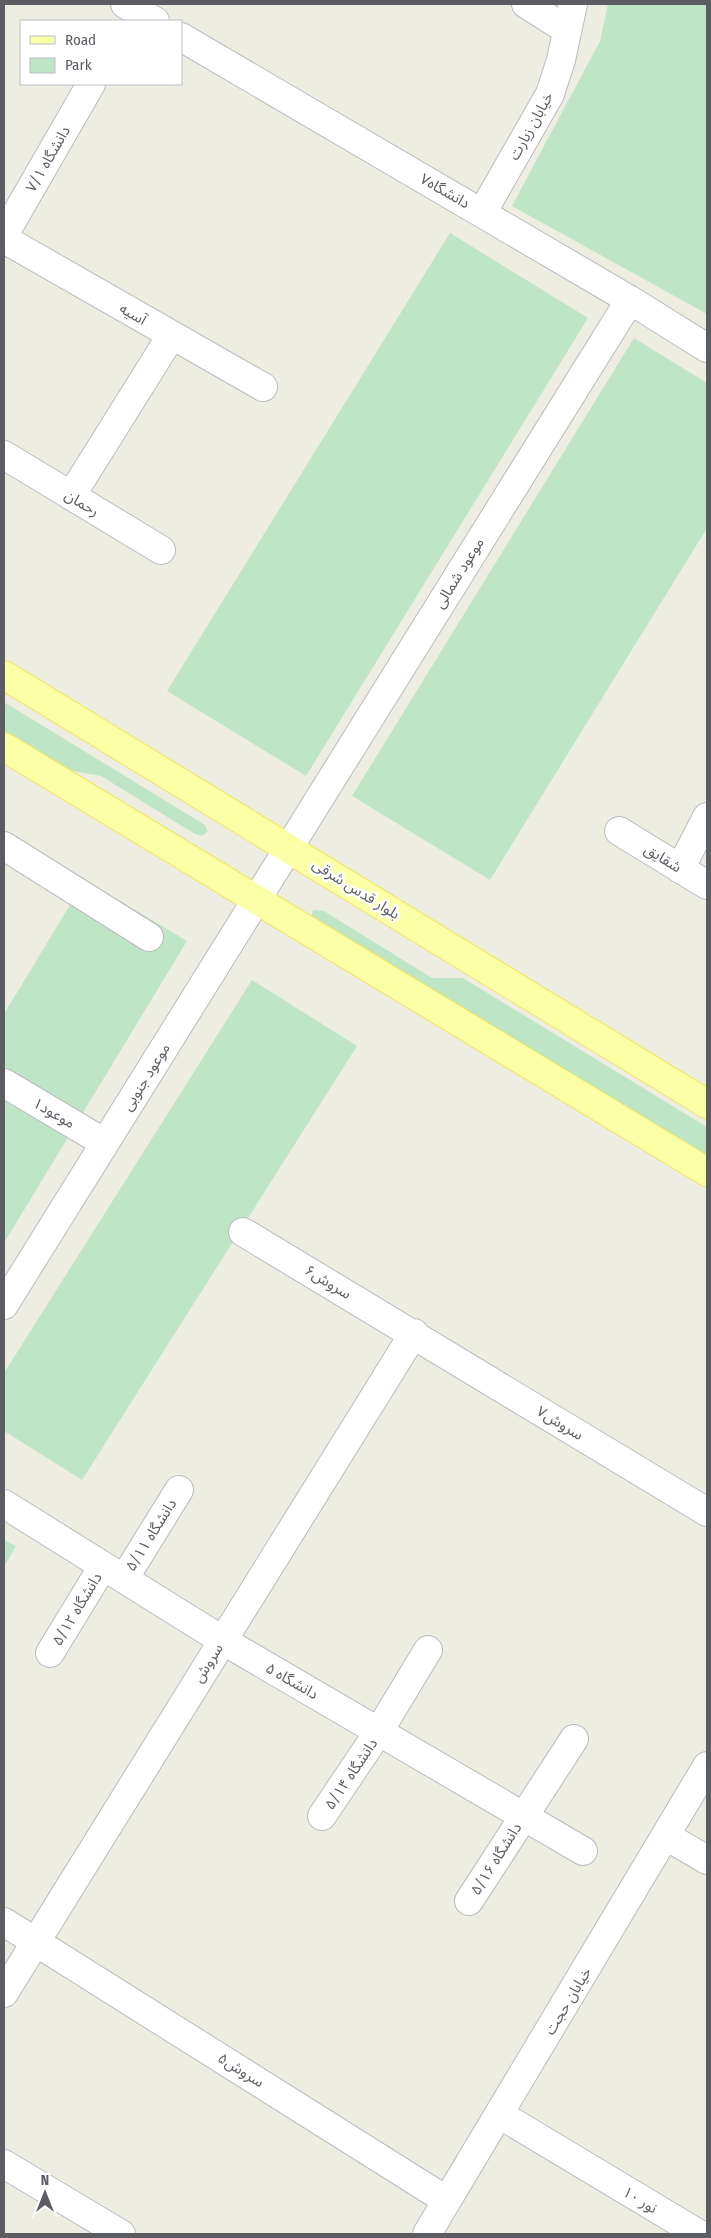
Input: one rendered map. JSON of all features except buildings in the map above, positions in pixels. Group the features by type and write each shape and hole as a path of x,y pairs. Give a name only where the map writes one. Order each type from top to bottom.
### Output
{"main road":[{"name":"بلوار قدس شرقی","path":"4,676 288,847 707,1104"},
{"path":"4,747 707,1172"}],"street":[{"path":"526,4 570,17"},
{"name":"خیابان زیارت","path":"482,213 550,94 570,17"},
{"name":"دانشگاه۷","path":"182,38 630,300 707,348"},
{"name":"دانشگاه ۷/۱","path":"4,235 90,85"},
{"name":"آسیه","path":"4,239 263,387"},
{"name":"موعود شمالی","path":"288,847 630,300"},
{"path":"71,496 171,336"},
{"name":"رحمان","path":"4,455 161,550"},
{"path":"680,869 707,817"},
{"name":"شقایق","path":"619,831 707,885"},
{"path":"4,846 149,937"},
{"name":"موعود جنوبی","path":"4,1306 258,899 288,847"},
{"name":"موعود۱","path":"4,1083 105,1143"},
{"name":"سروش۶","path":"243,1232 414,1333"},
{"name":"سروش۷","path":"414,1333 707,1512"},
{"name":"سروش","path":"4,1994 414,1333"},
{"name":"دانشگاه ۵/۱۱","path":"113,1572 178,1490"},
{"name":"دانشگاه ۵","path":"4,1504 222,1640 583,1851"},
{"name":"دانشگاه ۵/۱۲","path":"50,1653 113,1572"},
{"name":"دانشگاه ۵/۱۴","path":"322,1816 379,1732 428,1650"},
{"name":"دانشگاه ۵/۱۶","path":"469,1901 574,1739"},
{"name":"خیابان حجت","path":"427,2234 707,1766"},
{"path":"666,1836 707,1860"},
{"name":"سروش۵","path":"4,1922 446,2200"},
{"name":"نور ۱۰","path":"499,2114 699,2234"},
{"path":"4,2164 121,2234"}],"green space":[{"path":"608,4 707,4 707,314 512,206 600,41"},
{"path":"450,233 588,318 306,776 167,691"},
{"path":"634,338 707,383 707,528 490,880 352,796"},
{"path":"4,702 205,825 208,831 202,836 195,834 101,776 68,770 4,731"},
{"path":"85,880 187,941 4,1243 4,1014"},
{"path":"313,910 324,911 432,978 463,978 707,1127 707,1156 311,917"},
{"path":"252,980 357,1046 82,1480 4,1431 4,1373"},
{"path":"4,1540 16,1546 4,1567"}]}
